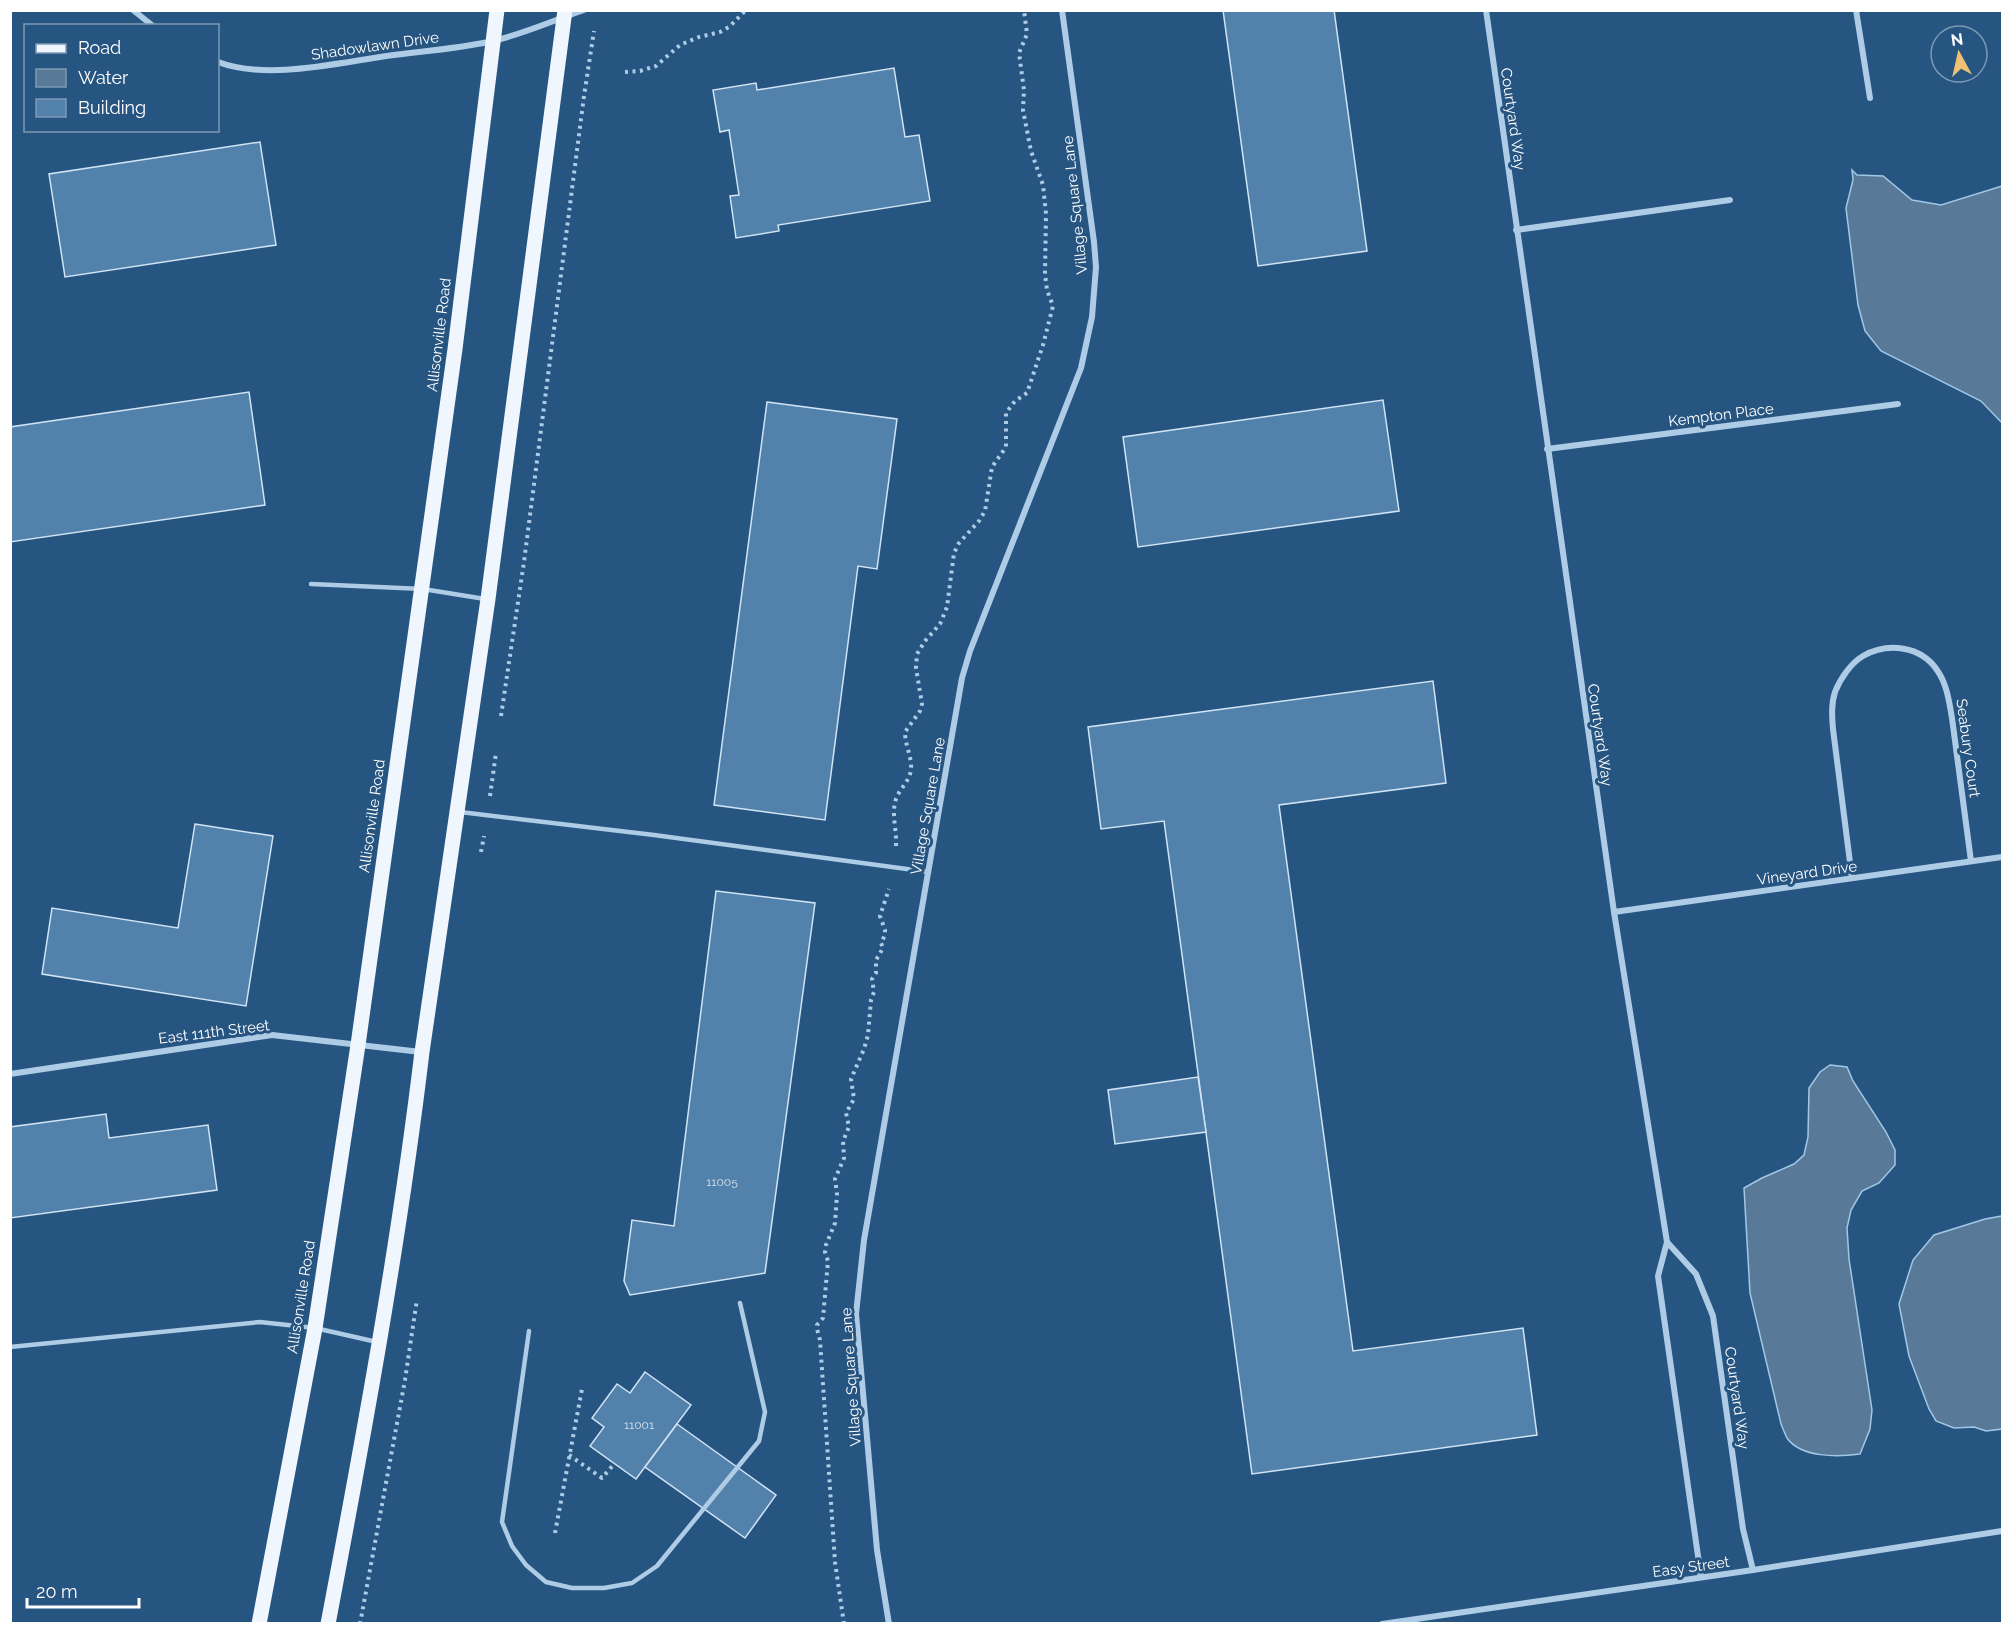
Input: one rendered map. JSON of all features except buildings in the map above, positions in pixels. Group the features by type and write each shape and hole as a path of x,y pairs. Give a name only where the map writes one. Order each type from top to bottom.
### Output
{"main road":[{"name":"Allisonville Road","path":"260,1623 315,1328 358,1045 456,350 497,10"},
{"path":"328,1623 380,1342 413,1126 488,599 565,14"}],"street":[{"path":"565,14 584,10"},
{"name":"Village Square Lane","path":"889,1623 878,1550 856,1314 864,1240 962,678 970,651 1081,368 1092,317 1096,267 1094,242 1062,10"},
{"name":"Courtyard Way","path":"1486,10 1614,912 1667,1242 1658,1276 1701,1577"},
{"path":"1856,10 1870,98"},
{"path":"135,11 151,24"},
{"name":"Shadowlawn Drive","path":"219,62 231,67 260,71 291,69 494,41 534,28 565,14"},
{"path":"1516,230 1730,200"},
{"name":"Kempton Place","path":"1547,449 1898,404"},
{"name":"Seabury Court","path":"1852,878 1833,729 1834,693 1851,666 1863,656 1888,648 1916,651 1928,659 1943,679 1949,696 1971,861"},
{"name":"Vineyard Drive","path":"1614,912 2002,856"},
{"name":"East 111th Street","path":"10,1074 272,1035 422,1053"},
{"name":"Courtyard Way","path":"1667,1242 1696,1274 1713,1316 1743,1529 1753,1570"},
{"name":"Easy Street","path":"1382,1623 1753,1570 2002,1531"}],"lane":[{"path":"311,584 423,589 488,599"},
{"path":"457,812 929,872"},
{"path":"529,1331 502,1522 512,1546 526,1565 546,1582 572,1588 604,1588 632,1583 657,1566 759,1441 765,1412 740,1303"},
{"path":"10,1347 260,1322 315,1328 380,1342"}],"path":[{"path":"625,72 640,71 656,66 680,45 729,27 746,10"},
{"path":"555,1533 582,1389"},
{"path":"569,1455 602,1478 614,1464"}],"water":[{"path":"1852,170 1857,175 1883,176 1912,200 1941,205 2002,186 2002,423 1981,401 1881,351 1865,331 1858,305 1846,208 1853,180"},
{"path":"1830,1065 1847,1067 1853,1081 1895,1150 1895,1165 1879,1183 1862,1191 1851,1210 1847,1228 1849,1259 1872,1410 1870,1429 1860,1454 1841,1456 1810,1453 1793,1445 1781,1424 1750,1293 1744,1188 1794,1164 1804,1155 1808,1137 1809,1088 1820,1072"},
{"path":"2002,1216 2002,1429 1986,1431 1974,1427 1954,1428 1936,1421 1929,1409 1909,1356 1899,1304 1913,1260 1934,1235"}]}
